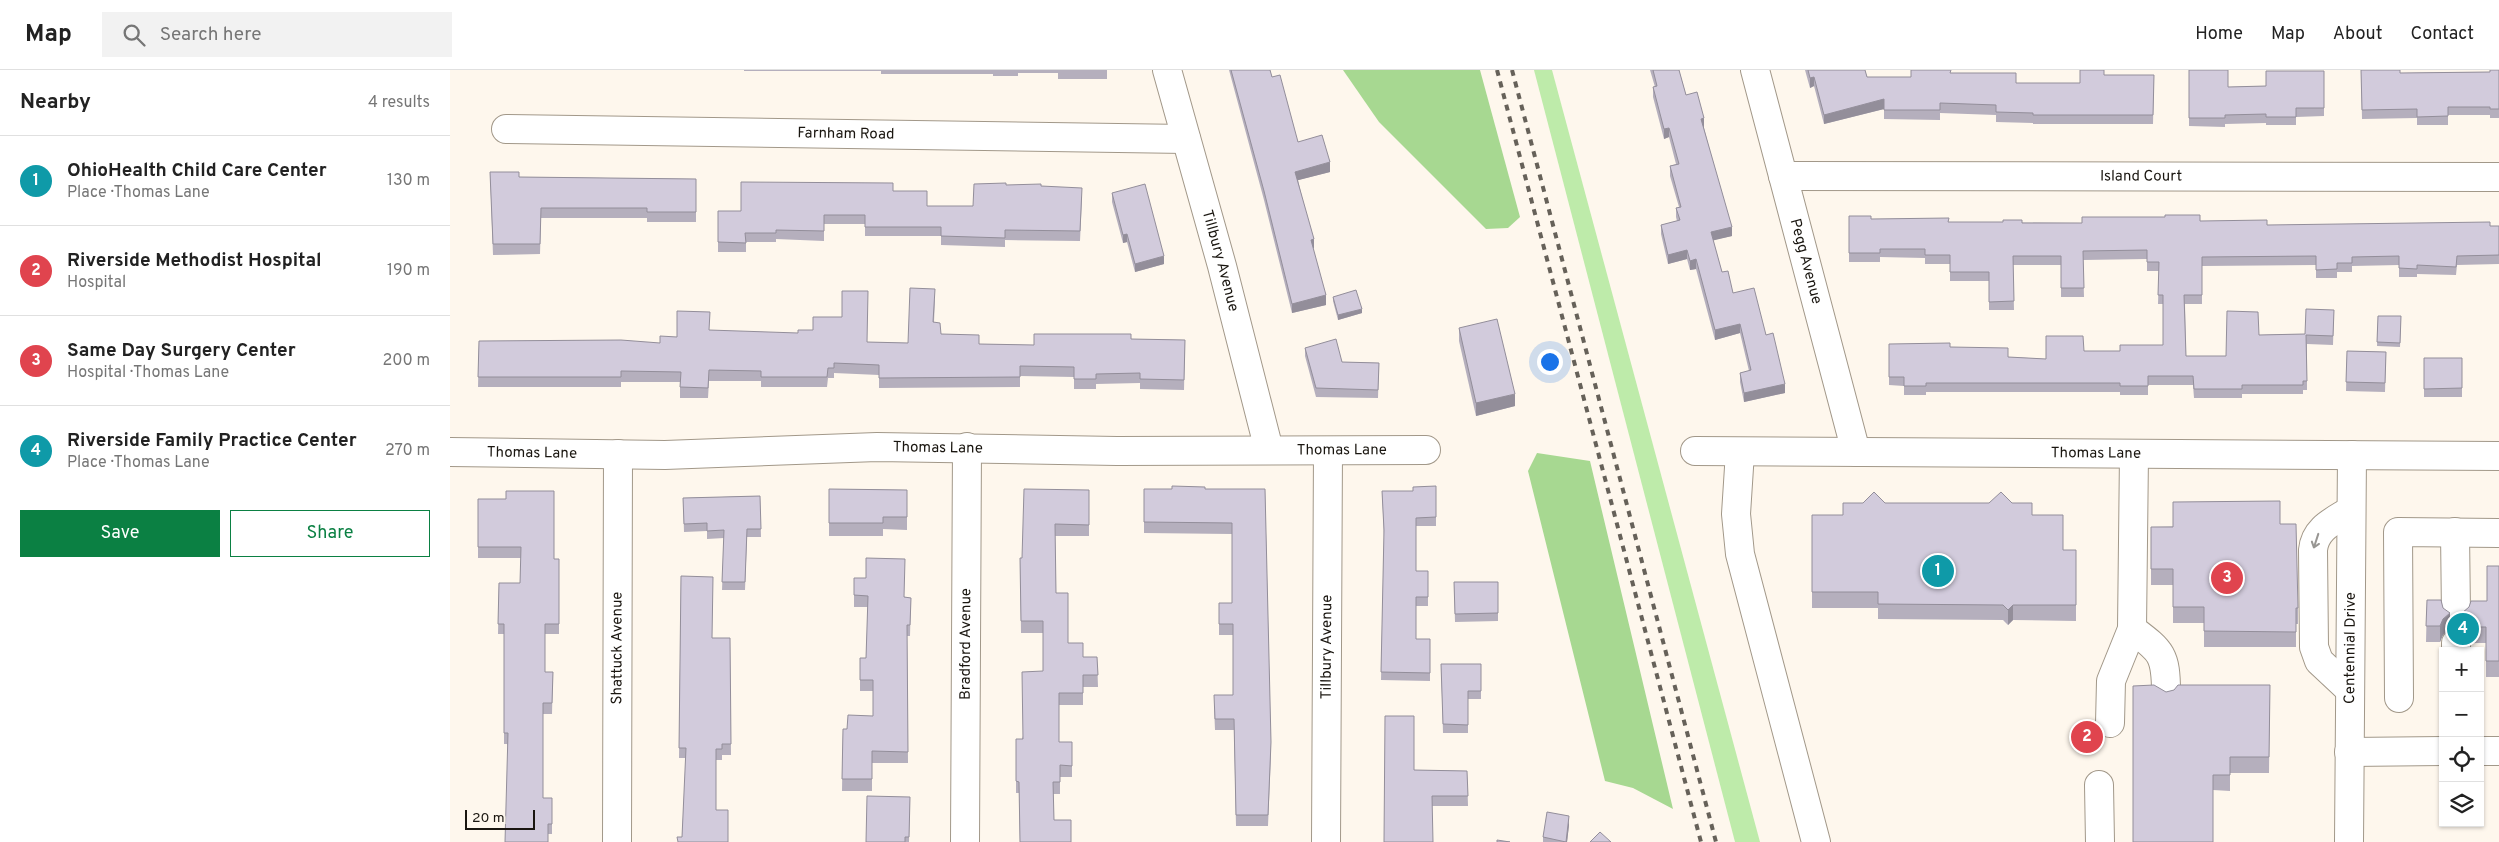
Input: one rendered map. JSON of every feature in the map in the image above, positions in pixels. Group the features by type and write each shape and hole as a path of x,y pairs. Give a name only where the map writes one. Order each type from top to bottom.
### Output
{"street":[{"name":"Tillbury Avenue","path":"1167,70 1222,266 1270,450"},
{"name":"Pegg Avenue","path":"1755,70 1856,452"},
{"name":"Farnham Road","path":"506,128 1186,139"},
{"name":"Island Court","path":"1783,176 2499,177"},
{"name":"Thomas Lane","path":"450,452 665,455 877,447 1117,451 1426,450"},
{"name":"Bradford Avenue","path":"965,842 967,447"},
{"name":"Tillbury Avenue","path":"1326,842 1328,451"},
{"name":"Thomas Lane","path":"1695,451 2499,456"},
{"path":"1740,452 1736,514 1740,554 1816,842"},
{"name":"Shattuck Avenue","path":"617,842 618,454"},
{"path":"2110,723 2111,681 2132,629 2134,454"},
{"name":"Centennial Drive","path":"2349,842 2352,455"},
{"path":"2350,690 2319,661 2314,647 2313,550 2314,539 2320,530 2351,510"},
{"path":"2399,698 2398,532 2499,533"},
{"path":"2455,532 2456,616"},
{"path":"2132,629 2162,655 2166,671 2166,692"},
{"path":"2484,751 2499,751"},
{"path":"2349,752 2439,752"},
{"path":"2099,785 2100,842"}],"green space":[{"path":"1343,70 1480,70 1520,217 1508,228 1486,229 1379,122"},
{"path":"1534,70 1552,70 1760,842 1735,842"},
{"path":"1537,453 1590,461 1673,809 1633,788 1605,781 1528,471"}],"building":[{"path":"1231,70 1270,70 1272,77 1280,75 1298,142 1322,135 1330,162 1295,172 1314,239 1311,240 1326,295 1292,304"},
{"path":"1653,70 1679,70 1686,95 1697,92 1704,118 1701,119 1732,227 1711,232 1722,272 1728,271 1733,293 1754,288 1766,335 1773,333 1785,384 1744,393 1740,373 1751,370 1740,324 1715,330 1696,259 1690,261 1687,250 1668,255 1661,225 1680,220 1676,208 1681,207 1670,166 1679,164 1669,128 1664,129 1653,87 1657,86"},
{"path":"1808,70 1865,70 1867,77 1911,77 1911,70 1951,70 1950,73 2016,73 2016,83 2080,83 2080,70 2104,70 2104,75 2154,75 2153,115 2033,115 2033,113 1996,112 1996,105 1940,103 1940,110 1884,110 1884,99 1824,115 1814,77 1810,78"},
{"path":"2189,70 2228,70 2228,87 2266,86 2266,71 2324,71 2324,108 2296,108 2296,117 2266,117 2266,114 2225,115 2225,118 2189,118"},
{"path":"2361,70 2400,70 2400,73 2490,72 2490,70 2499,70 2499,109 2490,109 2490,107 2448,107 2448,116 2417,117 2417,109 2362,110"},
{"path":"490,172 519,172 519,177 696,179 696,212 647,212 647,208 541,208 540,244 493,244"},
{"path":"741,182 893,183 893,191 927,191 927,206 973,206 974,184 1041,184 1041,186 1082,188 1080,231 1005,230 1005,238 941,236 941,227 865,227 865,215 824,215 824,231 776,230 776,233 745,233 746,243 718,242 718,211 741,211"},
{"path":"1145,184 1164,256 1135,264 1127,234 1123,235 1112,193"},
{"path":"2165,215 2200,215 2200,221 2267,220 2267,225 2490,222 2490,226 2499,226 2499,255 2457,256 2456,267 2417,265 2417,269 2399,268 2399,256 2352,257 2352,263 2337,263 2337,269 2316,270 2316,256 2202,257 2202,295 2184,295 2186,356 2226,356 2227,311 2258,312 2259,335 2305,334 2306,309 2334,310 2333,336 2306,335 2307,381 2303,381 2303,385 2242,385 2242,389 2194,389 2193,376 2148,376 2148,386 2120,386 2120,383 1926,383 1926,386 1904,386 1904,377 1889,377 1889,344 1950,343 1950,347 2008,348 2008,357 2046,359 2046,336 2083,336 2084,351 2120,351 2120,345 2163,345 2163,295 2158,295 2159,262 2147,262 2147,250 2083,251 2084,288 2061,288 2061,256 2013,256 2014,301 1989,302 1989,272 1950,272 1950,255 1925,255 1925,249 1880,249 1880,253 1849,253 1849,216 1871,216 1871,219 1949,218 1948,222 2022,220 2022,223 2082,223 2082,217 2165,217"},
{"path":"910,288 935,289 933,322 940,323 941,334 979,335 979,344 1034,345 1034,334 1131,334 1131,339 1185,340 1184,380 1140,379 1140,373 1096,374 1096,379 1074,379 1074,367 1020,366 1020,377 879,378 879,365 834,363 834,368 828,368 827,377 761,377 761,371 709,370 708,388 680,387 681,372 621,371 621,377 478,377 479,341 621,340 660,343 660,336 677,337 677,311 710,312 709,330 798,333 798,330 813,330 813,317 842,317 842,291 868,291 867,342 908,343"},
{"path":"1356,290 1362,309 1338,315 1333,297"},
{"path":"2378,316 2401,316 2400,343 2377,342"},
{"path":"1497,319 1515,394 1476,403 1459,328"},
{"path":"1336,339 1342,362 1379,363 1378,390 1316,388 1305,348"},
{"path":"2347,351 2386,352 2385,383 2346,382"},
{"path":"2424,358 2462,358 2462,388 2424,389"},
{"path":"1172,486 1205,487 1205,489 1265,489 1271,742 1268,815 1236,815 1234,719 1215,719 1214,695 1233,695 1233,624 1219,624 1219,603 1232,603 1232,523 1144,522 1144,489 1172,489"},
{"path":"1436,486 1436,517 1416,518 1416,571 1428,571 1428,597 1416,597 1416,639 1430,639 1430,673 1381,672 1384,530 1382,491 1413,491 1413,487"},
{"path":"829,489 907,490 907,517 883,517 883,523 829,523"},
{"path":"1024,489 1089,490 1089,525 1055,524 1056,593 1068,593 1068,643 1083,643 1083,657 1097,657 1098,675 1083,675 1083,693 1059,693 1059,742 1072,742 1072,766 1060,765 1060,782 1053,782 1054,820 1071,820 1071,842 1020,842 1019,782 1016,781 1016,739 1023,739 1022,672 1043,671 1043,621 1021,621 1020,558 1022,558"},
{"path":"506,491 554,491 554,559 559,559 559,624 545,624 545,672 553,672 552,703 543,703 543,798 552,798 552,824 548,824 548,842 505,842 508,733 504,733 504,624 498,624 499,583 520,583 521,547 478,547 478,499 506,499"},
{"path":"1874,492 1885,503 1989,503 2001,492 2012,503 2032,503 2032,515 2063,515 2063,550 2076,550 2076,605 2013,605 2008,610 2003,605 1878,604 1878,592 1812,592 1812,515 1843,515 1843,503 1863,503"},
{"path":"760,496 761,529 747,529 745,582 722,582 724,530 707,531 707,523 684,524 683,498"},
{"path":"2280,501 2280,524 2296,524 2298,608 2296,608 2296,632 2204,631 2204,607 2173,607 2173,569 2151,569 2151,527 2173,527 2173,502"},
{"path":"866,558 905,559 904,597 911,598 910,625 907,625 908,752 872,751 872,779 842,779 843,729 847,729 848,715 873,716 873,680 860,680 860,658 866,658 868,596 854,595 854,578 866,578"},
{"path":"2487,566 2499,566 2499,661 2486,661 2486,627 2472,627 2469,619 2462,613 2469,607 2471,601 2487,601"},
{"path":"681,576 713,577 712,638 730,638 731,744 722,744 722,749 716,749 716,810 728,810 728,842 678,842 677,837 682,837 686,748 679,748"},
{"path":"1454,582 1498,582 1498,613 1455,614"},
{"path":"2427,600 2441,600 2443,608 2450,613 2443,619 2440,626 2426,626"},
{"path":"1441,664 1481,664 1481,691 1468,691 1468,725 1443,724"},
{"path":"2154,685 2166,692 2174,690 2178,685 2270,685 2269,757 2230,757 2230,775 2213,775 2213,842 2133,842 2133,686"},
{"path":"1385,716 1414,716 1414,770 1467,771 1468,796 1432,796 1433,842 1384,842"},
{"path":"867,796 910,797 909,837 905,837 905,842 866,842"},
{"path":"1547,812 1569,816 1566,842 1543,837"},
{"path":"1600,832 1611,842 1590,842"}],"railway":[{"path":"1497,70 1701,842"},
{"path":"1512,70 1716,842"}],"place":[{"name":"OhioHealth Child Care Center","path":"1938,571"},
{"name":"Same Day Surgery Center","path":"2227,578"},
{"name":"Riverside Family Practice Center","path":"2463,629"},
{"name":"Riverside Methodist Hospital","path":"2087,737"}]}
